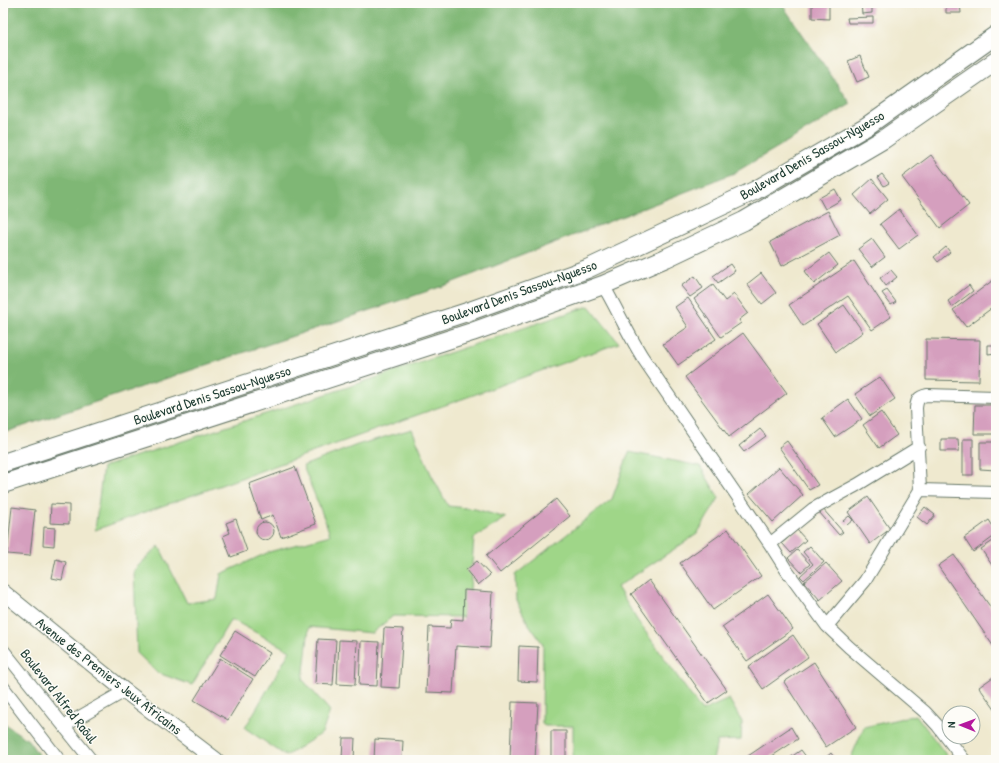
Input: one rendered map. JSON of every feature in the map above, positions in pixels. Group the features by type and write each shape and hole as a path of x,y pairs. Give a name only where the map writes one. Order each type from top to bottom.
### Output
{"main road":[{"name":"Boulevard Denis Sassou-Nguesso","path":"3,463 467,312 587,269 756,190 867,126 996,35"},
{"name":"Boulevard Denis Sassou-Nguesso","path":"3,484 472,332 603,285 666,258 744,221 884,139 996,61"}],"street":[{"path":"603,285 620,315 629,336 643,358 770,544 787,572 827,626 849,647 925,712 938,726 964,760"},
{"path":"827,626 865,581 920,490 916,408 917,400 920,397 927,395 996,397"},
{"path":"770,544 813,509 857,485 919,447"},
{"path":"920,490 996,492"},
{"name":"Avenue des Premiers Jeux Africains","path":"3,592 125,691 216,760"},
{"name":"Boulevard Alfred Raôul","path":"3,650 90,760"},
{"path":"3,687 59,760"},
{"path":"64,726 125,691"}],"green space":[{"path":"11,3 781,3 851,104 734,173 443,286 3,433 3,41"},
{"path":"589,306 619,343 95,530 103,467"},
{"path":"412,429 431,474 448,506 475,509 506,518 474,538 468,617 393,616 372,633 309,627 303,680 330,711 322,733 286,756 245,728 290,651 231,619 192,685 158,673 137,653 134,570 159,546 187,603 217,599 221,574 269,552 330,535 303,466 357,445"},
{"path":"629,452 700,466 719,498 697,534 617,587 637,620 702,711 729,699 742,722 741,740 717,741 713,760 573,760 573,726 545,726 542,724 543,644 528,623 516,600 515,575 612,499"},
{"path":"916,715 950,760 850,760 864,727"},
{"path":"3,723 28,740 42,760 3,760"}],"building":[{"path":"812,3 829,3 829,19 812,18"},
{"path":"861,3 872,3 872,13 862,14"},
{"path":"946,3 960,3 961,13 946,13"},
{"path":"873,17 873,23 848,23 847,18"},
{"path":"860,56 869,77 857,82 848,61"},
{"path":"931,155 969,205 940,228 902,177"},
{"path":"882,174 889,183 884,186 878,177"},
{"path":"872,179 888,199 870,214 854,195"},
{"path":"835,189 841,200 825,209 819,198"},
{"path":"899,209 918,235 899,249 880,224"},
{"path":"828,211 840,235 782,266 770,242"},
{"path":"872,239 885,257 872,267 858,249"},
{"path":"946,247 950,252 938,262 934,257"},
{"path":"829,253 838,265 814,284 805,271"},
{"path":"854,261 891,317 872,330 848,296 803,326 789,305"},
{"path":"730,264 735,271 718,283 713,276"},
{"path":"891,270 897,277 886,286 880,278"},
{"path":"761,273 776,293 762,304 747,284"},
{"path":"695,276 703,288 690,297 681,286"},
{"path":"996,278 996,305 966,327 953,310"},
{"path":"713,285 725,301 734,294 748,313 739,320 741,323 721,337 694,299"},
{"path":"969,285 973,291 952,307 948,301"},
{"path":"887,290 896,302 891,305 882,293"},
{"path":"688,298 716,339 678,365 663,344 688,327 675,307"},
{"path":"844,305 863,332 836,352 817,324"},
{"path":"743,333 787,393 729,437 685,377"},
{"path":"926,339 980,340 979,381 926,380"},
{"path":"988,345 996,345 996,353 988,354"},
{"path":"880,377 895,399 870,416 855,394"},
{"path":"848,399 862,419 835,437 822,418"},
{"path":"975,405 996,405 996,434 974,434"},
{"path":"881,412 897,435 879,448 863,425"},
{"path":"760,429 766,436 744,452 739,446"},
{"path":"941,439 958,439 959,451 941,451"},
{"path":"963,439 973,439 973,475 963,475"},
{"path":"787,441 818,485 809,490 779,447"},
{"path":"980,442 996,442 996,470 980,469"},
{"path":"295,467 316,524 281,537 273,515 261,520 249,484"},
{"path":"779,467 803,495 773,522 749,494"},
{"path":"868,497 890,529 870,544 848,512"},
{"path":"556,499 570,516 500,573 486,556"},
{"path":"51,504 69,505 69,524 50,523"},
{"path":"12,507 35,510 30,556 7,554"},
{"path":"925,507 935,515 927,525 917,517"},
{"path":"822,508 843,532 839,535 819,512"},
{"path":"849,516 853,520 847,525 843,521"},
{"path":"236,519 247,551 231,557 223,536 230,533 226,523"},
{"path":"989,520 996,531 996,535 973,552 964,538"},
{"path":"265,522 271,525 274,531 271,537 265,540 259,537 256,531 259,525"},
{"path":"44,527 55,528 54,546 43,545"},
{"path":"728,529 761,576 713,610 680,563"},
{"path":"797,530 806,540 791,553 782,543"},
{"path":"993,541 996,546 996,571 981,549"},
{"path":"810,546 824,562 804,580 800,576 813,564 803,552"},
{"path":"797,550 810,564 801,572 788,558"},
{"path":"954,555 996,615 996,650 938,566"},
{"path":"56,559 66,562 62,580 52,578"},
{"path":"477,561 490,575 478,585 466,570"},
{"path":"826,563 842,581 820,600 804,582"},
{"path":"649,580 727,690 708,703 631,594"},
{"path":"464,590 493,592 490,648 456,646 453,693 426,692 429,627 450,628 451,619 463,620"},
{"path":"768,594 793,629 747,661 722,627"},
{"path":"384,628 403,629 399,688 381,687"},
{"path":"235,631 270,653 255,677 220,655"},
{"path":"793,635 808,657 763,689 748,667"},
{"path":"318,639 336,640 333,685 315,684"},
{"path":"339,640 357,641 355,685 337,684"},
{"path":"361,641 379,642 377,686 359,685"},
{"path":"519,646 538,647 537,682 518,681"},
{"path":"220,658 253,679 228,720 194,700"},
{"path":"814,662 856,727 826,747 784,682"},
{"path":"996,675 996,711 979,687"},
{"path":"512,702 538,703 535,760 510,760"},
{"path":"791,727 798,739 766,760 750,760 748,756"},
{"path":"551,731 566,731 566,760 551,760"},
{"path":"343,738 355,738 354,760 342,760"},
{"path":"375,739 403,741 402,760 374,760"},
{"path":"801,750 807,758 805,760 787,760"},
{"path":"831,753 836,760 823,760"}]}
